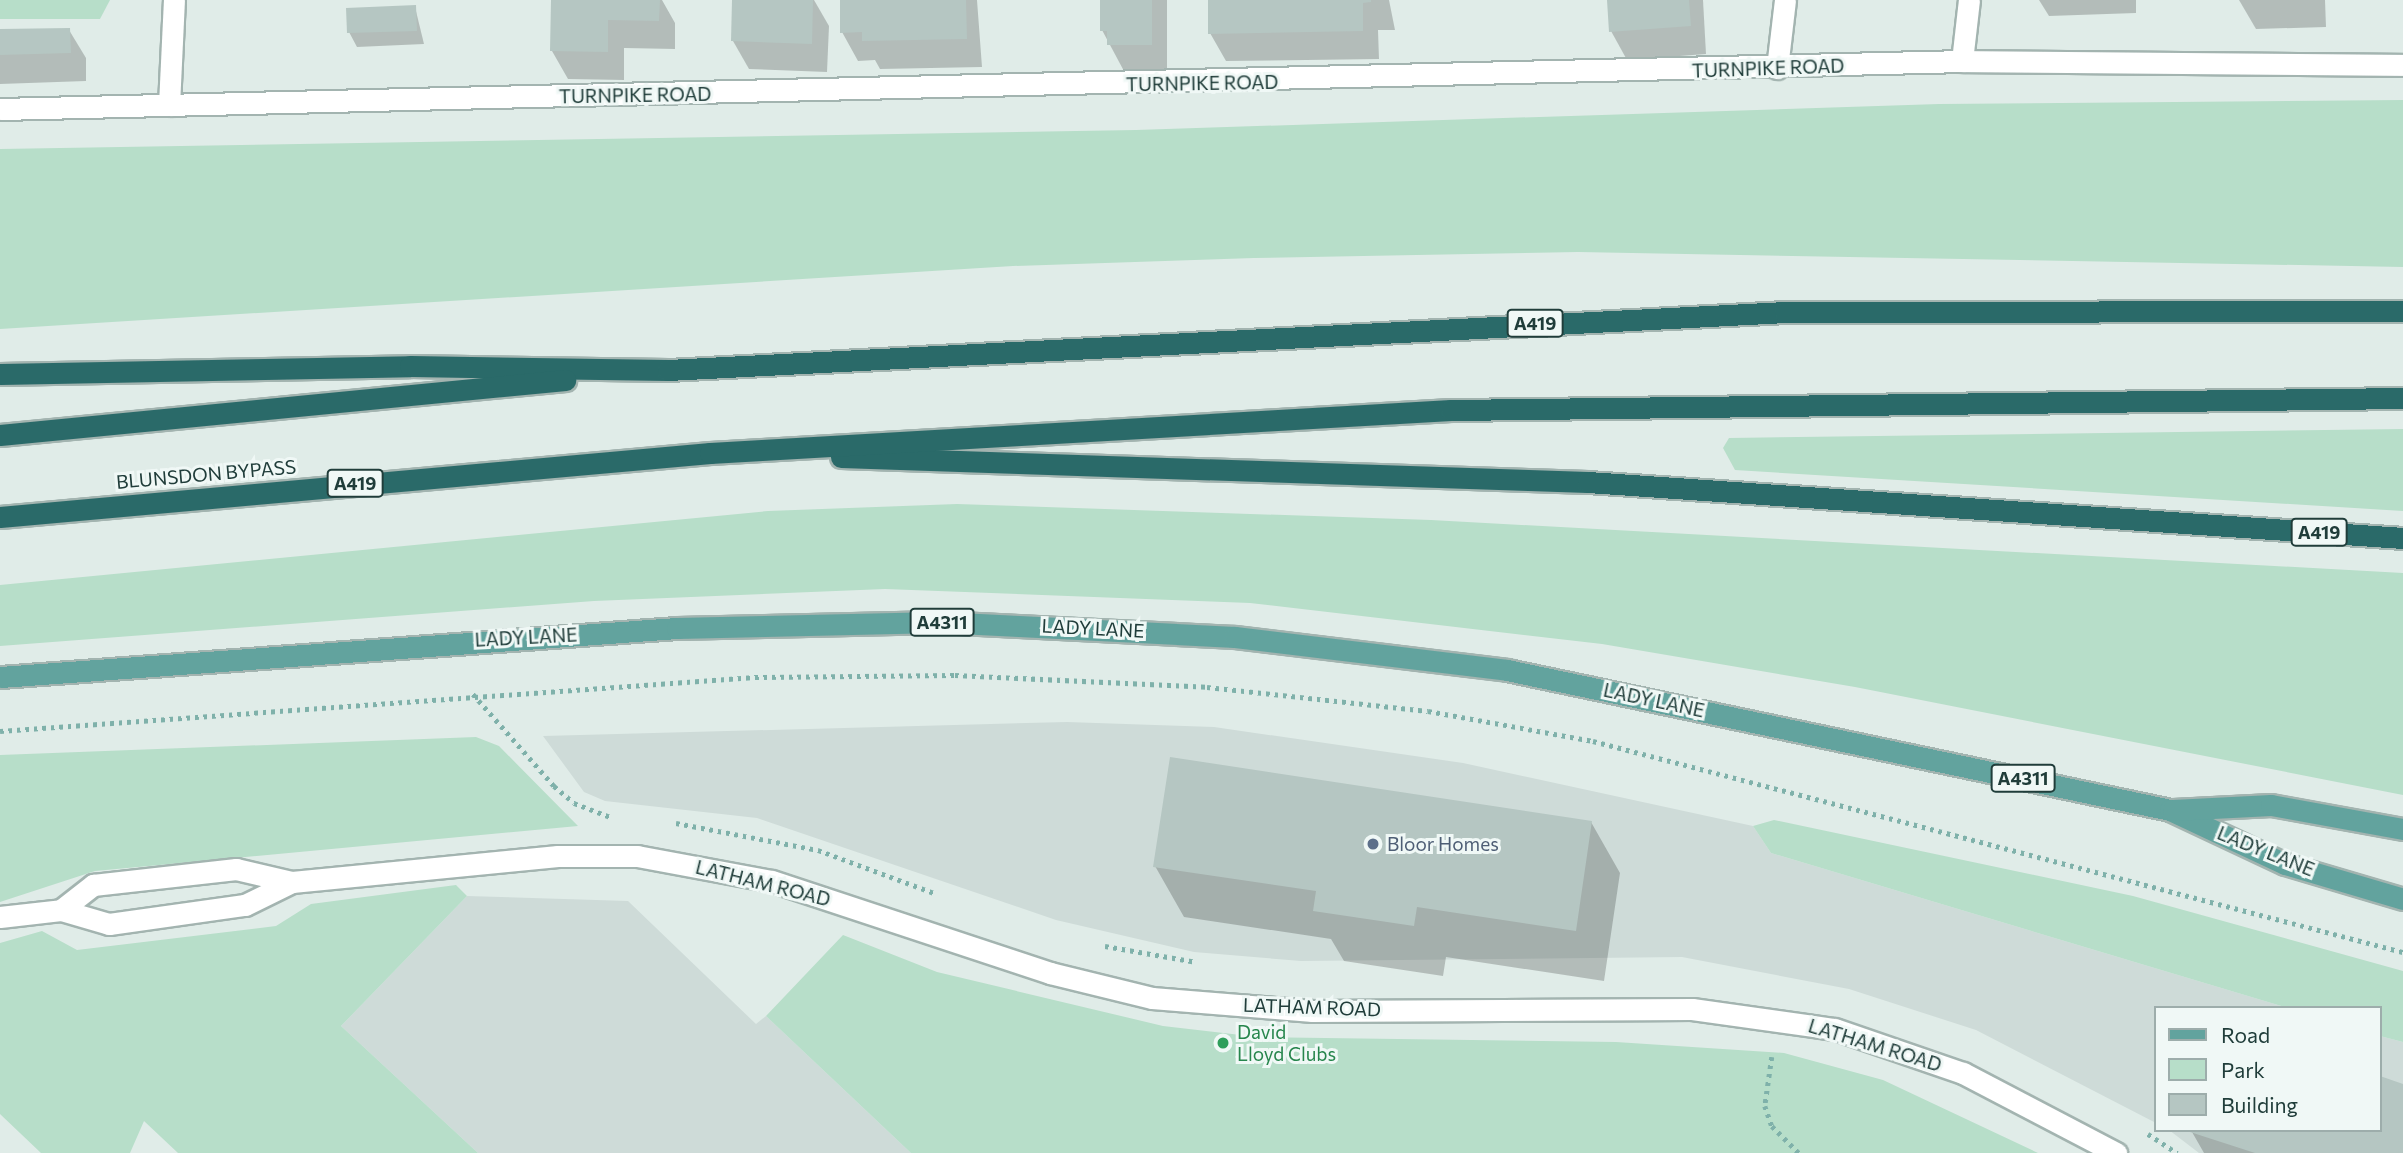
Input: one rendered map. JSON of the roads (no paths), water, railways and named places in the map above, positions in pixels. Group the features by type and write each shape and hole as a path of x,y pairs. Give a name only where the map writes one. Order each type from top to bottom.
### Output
{"highway":[{"name":"A419","path":"0,435 668,370 1785,312 2403,311"},
{"name":"A419","path":"0,374 410,366 668,370"},
{"name":"A419","path":"709,453 1451,410 2403,398"},
{"name":"A419","path":"709,453 1588,482 2403,538"},
{"name":"BLUNSDON BYPASS","path":"0,517 709,453"}],"main road":[{"name":"LADY LANE","path":"0,677 677,628 939,622 1109,628 1507,670 2171,810 2285,863 2403,899"},
{"name":"LADY LANE","path":"2171,810 2271,805 2403,829"}],"street":[{"path":"169,105 174,0"},
{"path":"1777,68 1785,0"},
{"path":"1962,61 1969,0"},
{"name":"TURNPIKE ROAD","path":"0,109 1777,68 1962,61 2403,65"},
{"name":"LATHAM ROAD","path":"292,883 459,865 637,856 710,868 830,898 1050,973 1152,998 1312,1011 1609,1006 1778,1018 1872,1040 1963,1073 2116,1153"},
{"path":"61,911 93,886 106,884 236,869 292,883"},
{"path":"0,917 61,911 109,924 245,905 292,883"}],"place":[{"name":"Bloor Homes","path":"1373,844"},
{"name":"David Lloyd Clubs","path":"1223,1043"}]}
